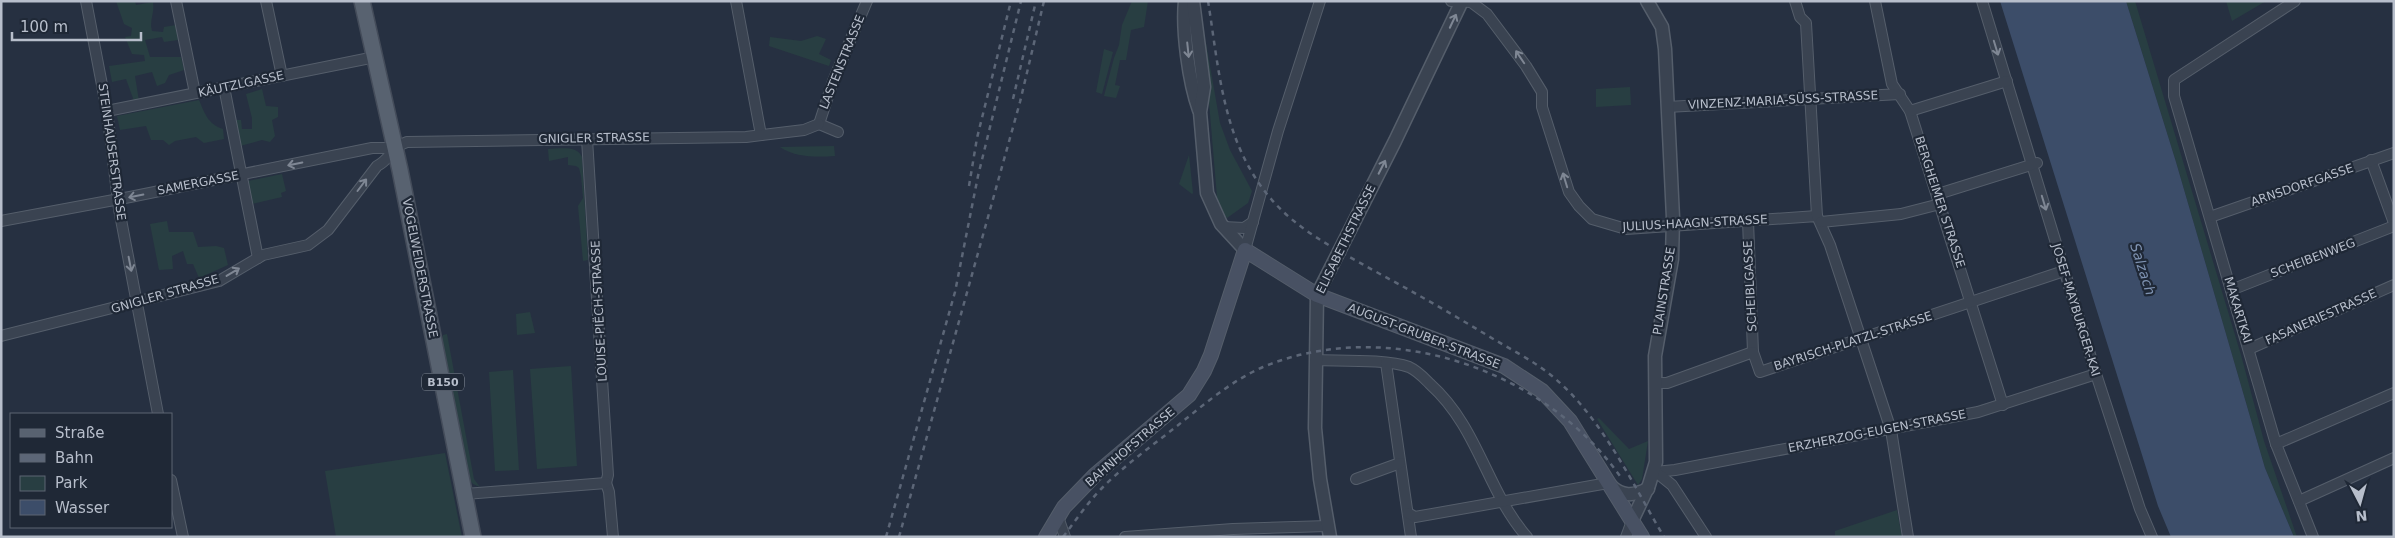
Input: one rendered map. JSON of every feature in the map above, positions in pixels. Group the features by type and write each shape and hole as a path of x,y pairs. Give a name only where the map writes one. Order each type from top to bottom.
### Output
{"main road":[{"name":"VOGELWEIDERSTRASSE","path":"362,1 394,148 473,537"},
{"name":"AUGUST-GRUBER-STRASSE","path":"1245,250 1317,295 1491,360 1517,373 1542,391 1570,421 1642,537"},
{"name":"BAHNHOFSTRASSE","path":"1046,537 1074,497 1110,461 1189,396 1204,371 1211,354 1245,250"}],"street":[{"name":"STEINHAUSERSTRASSE","path":"86,1 107,111 118,199 158,413"},
{"path":"176,1 195,93"},
{"path":"266,1 282,76"},
{"path":"736,1 761,135"},
{"name":"LASTENSTRASSE","path":"819,124 833,81 867,1"},
{"path":"1185,1 1184,14 1192,90 1200,112"},
{"path":"1193,1 1204,87 1200,112 1207,193 1213,211 1223,227 1245,250"},
{"path":"1245,250 1278,131 1320,1"},
{"path":"1795,1 1800,17 1806,23 1819,219 1891,430 1908,537"},
{"name":"BERGHEIMER STRASSE","path":"1875,1 1892,84 1910,111 1972,302 2003,405"},
{"name":"JOSEF-MAYBURGER-KAI","path":"1982,1 2035,163 2064,270 2096,374 2140,509 2152,537"},
{"name":"MAKARTKAI","path":"2294,1 2174,80 2174,96 2276,444 2313,537"},
{"name":"JULIUS-HAAGN-STRASSE","path":"1458,2 1471,2 1487,14 1515,50 1542,92 1542,107 1569,192 1585,213 1603,224 1626,229 1901,214 2035,163"},
{"name":"ELISABETHSTRASSE","path":"1329,532 1320,479 1315,428 1317,295 1403,125 1458,2"},
{"name":"PLAINSTRASSE","path":"1632,521 1655,472 1658,451 1655,356 1672,259 1673,226 1662,27 1650,2"},
{"name":"KÄUTZLGASSE","path":"107,111 375,57"},
{"path":"1910,111 2007,81"},
{"path":"224,87 258,258"},
{"name":"VINZENZ-MARIA-SÜSS-STRASSE","path":"1667,107 1900,94"},
{"path":"819,124 838,132"},
{"name":"GNIGLER STRASSE","path":"1,336 219,281 258,258 302,247 317,240 328,230 377,166 385,162 394,148 407,142 761,135 804,130 819,124"},
{"name":"LOUISE-PIËCH-STRASSE","path":"587,139 608,475 606,483 609,492 613,537"},
{"path":"372,148 377,166"},
{"name":"SAMERGASSE","path":"1,221 372,148 394,148"},
{"name":"ARNSDORFGASSE","path":"2210,217 2394,153"},
{"path":"2371,160 2394,225"},
{"name":"SCHEIBLGASSE","path":"1748,221 1753,352"},
{"path":"1223,227 1244,228 1253,222"},
{"name":"SCHEIBENWEG","path":"2231,290 2394,225"},
{"name":"BAYRISCH-PLATZL-STRASSE","path":"1753,352 1760,372 1861,340 2064,270"},
{"name":"FASANERIESTRASSE","path":"2249,349 2394,285"},
{"path":"1655,384 1668,383 1753,352"},
{"path":"1315,360 1386,364 1412,369 1445,397 1463,422 1512,519 1527,537"},
{"path":"1386,364 1411,537"},
{"name":"ERZHERZOG-EUGEN-STRASSE","path":"1655,472 1876,431 1891,430 1978,412 2096,374"},
{"path":"2276,444 2394,393"},
{"path":"2298,501 2394,458"},
{"path":"1356,479 1400,463"},
{"path":"1655,472 1672,485 1706,537"},
{"path":"465,494 606,483"},
{"path":"1408,513 1415,517 1609,484 1621,494 1628,495 1648,489"},
{"path":"172,485 183,537"},
{"path":"1046,537 1065,536 1058,518"},
{"path":"1626,537 1632,521"},
{"path":"1125,537 1329,532"}],"green space":[{"path":"116,1 135,1 136,5 153,2 152,31 163,32 164,27 176,25 178,40 164,42 162,37 145,40 150,57 181,57 184,70 169,75 165,83 157,86 152,72 135,76 139,101 134,101 126,79 112,82 109,66 145,61 144,55 132,54 125,37 131,36 132,28 124,24"},
{"path":"1132,1 1148,1 1144,27 1131,30 1126,60 1120,60 1115,85 1120,86 1116,98 1104,96 1119,45 1122,25"},
{"path":"2126,1 2135,1 2241,355 2264,441 2297,537 2294,537 2265,468 2176,162"},
{"path":"2226,1 2266,1 2232,21"},
{"path":"817,36 826,39 819,54 831,60 829,66 769,46 770,37 801,41"},
{"path":"1204,43 1206,43 1220,123 1230,150 1252,191 1248,203 1227,218 1220,209 1217,197"},
{"path":"1104,49 1113,52 1102,94 1096,92"},
{"path":"1630,87 1631,105 1596,107 1596,89"},
{"path":"262,89 266,106 278,107 278,117 272,120 275,136 270,142 262,140 240,146 235,120 241,120 242,129 252,129 252,118 246,94"},
{"path":"199,100 210,121 223,129 224,139 204,143 196,137 175,141 169,145 163,140 151,140 146,126 120,130 117,116"},
{"path":"834,146 835,156 821,157 800,155 780,147"},
{"path":"548,149 572,149 580,153 582,157 588,260 583,261 578,206 583,198 579,168 568,165 568,157 549,161"},
{"path":"1189,155 1193,193 1192,194 1179,184"},
{"path":"282,174 286,191 281,193 282,197 252,204 248,181"},
{"path":"167,221 169,232 193,232 198,247 216,246 224,248 228,265 199,278 193,264 187,264 183,251 172,256 173,269 159,270 150,224"},
{"path":"530,312 535,333 517,335 516,314"},
{"path":"447,334 474,479 480,487 473,484 469,479 442,339 443,335"},
{"path":"571,366 577,466 537,469 530,369"},
{"path":"513,370 519,470 495,471 489,372"},
{"path":"1599,418 1629,449 1648,441 1642,479 1638,485 1597,419"},
{"path":"445,453 462,537 336,537 325,471"},
{"path":"1897,510 1902,537 1835,537 1835,531"}],"water":[{"name":"Salzach","path":"2000,1 2126,1 2176,162 2265,468 2294,537 2171,537 2158,506"}],"railway":[{"path":"969,186 977,138 1011,1"},
{"path":"886,537 955,292 978,176 1021,1"},
{"path":"1013,99 1036,1"},
{"path":"899,537 1020,102 1044,1"},
{"path":"1208,1 1223,95 1233,131 1252,173 1266,193 1298,225 1317,238 1438,306 1539,366 1552,376 1570,392 1601,430 1664,537"},
{"path":"1063,537 1092,499 1112,478 1211,399 1252,372 1311,352 1361,347 1412,351 1461,363 1508,382 1552,408 1590,441 1622,479"}]}
